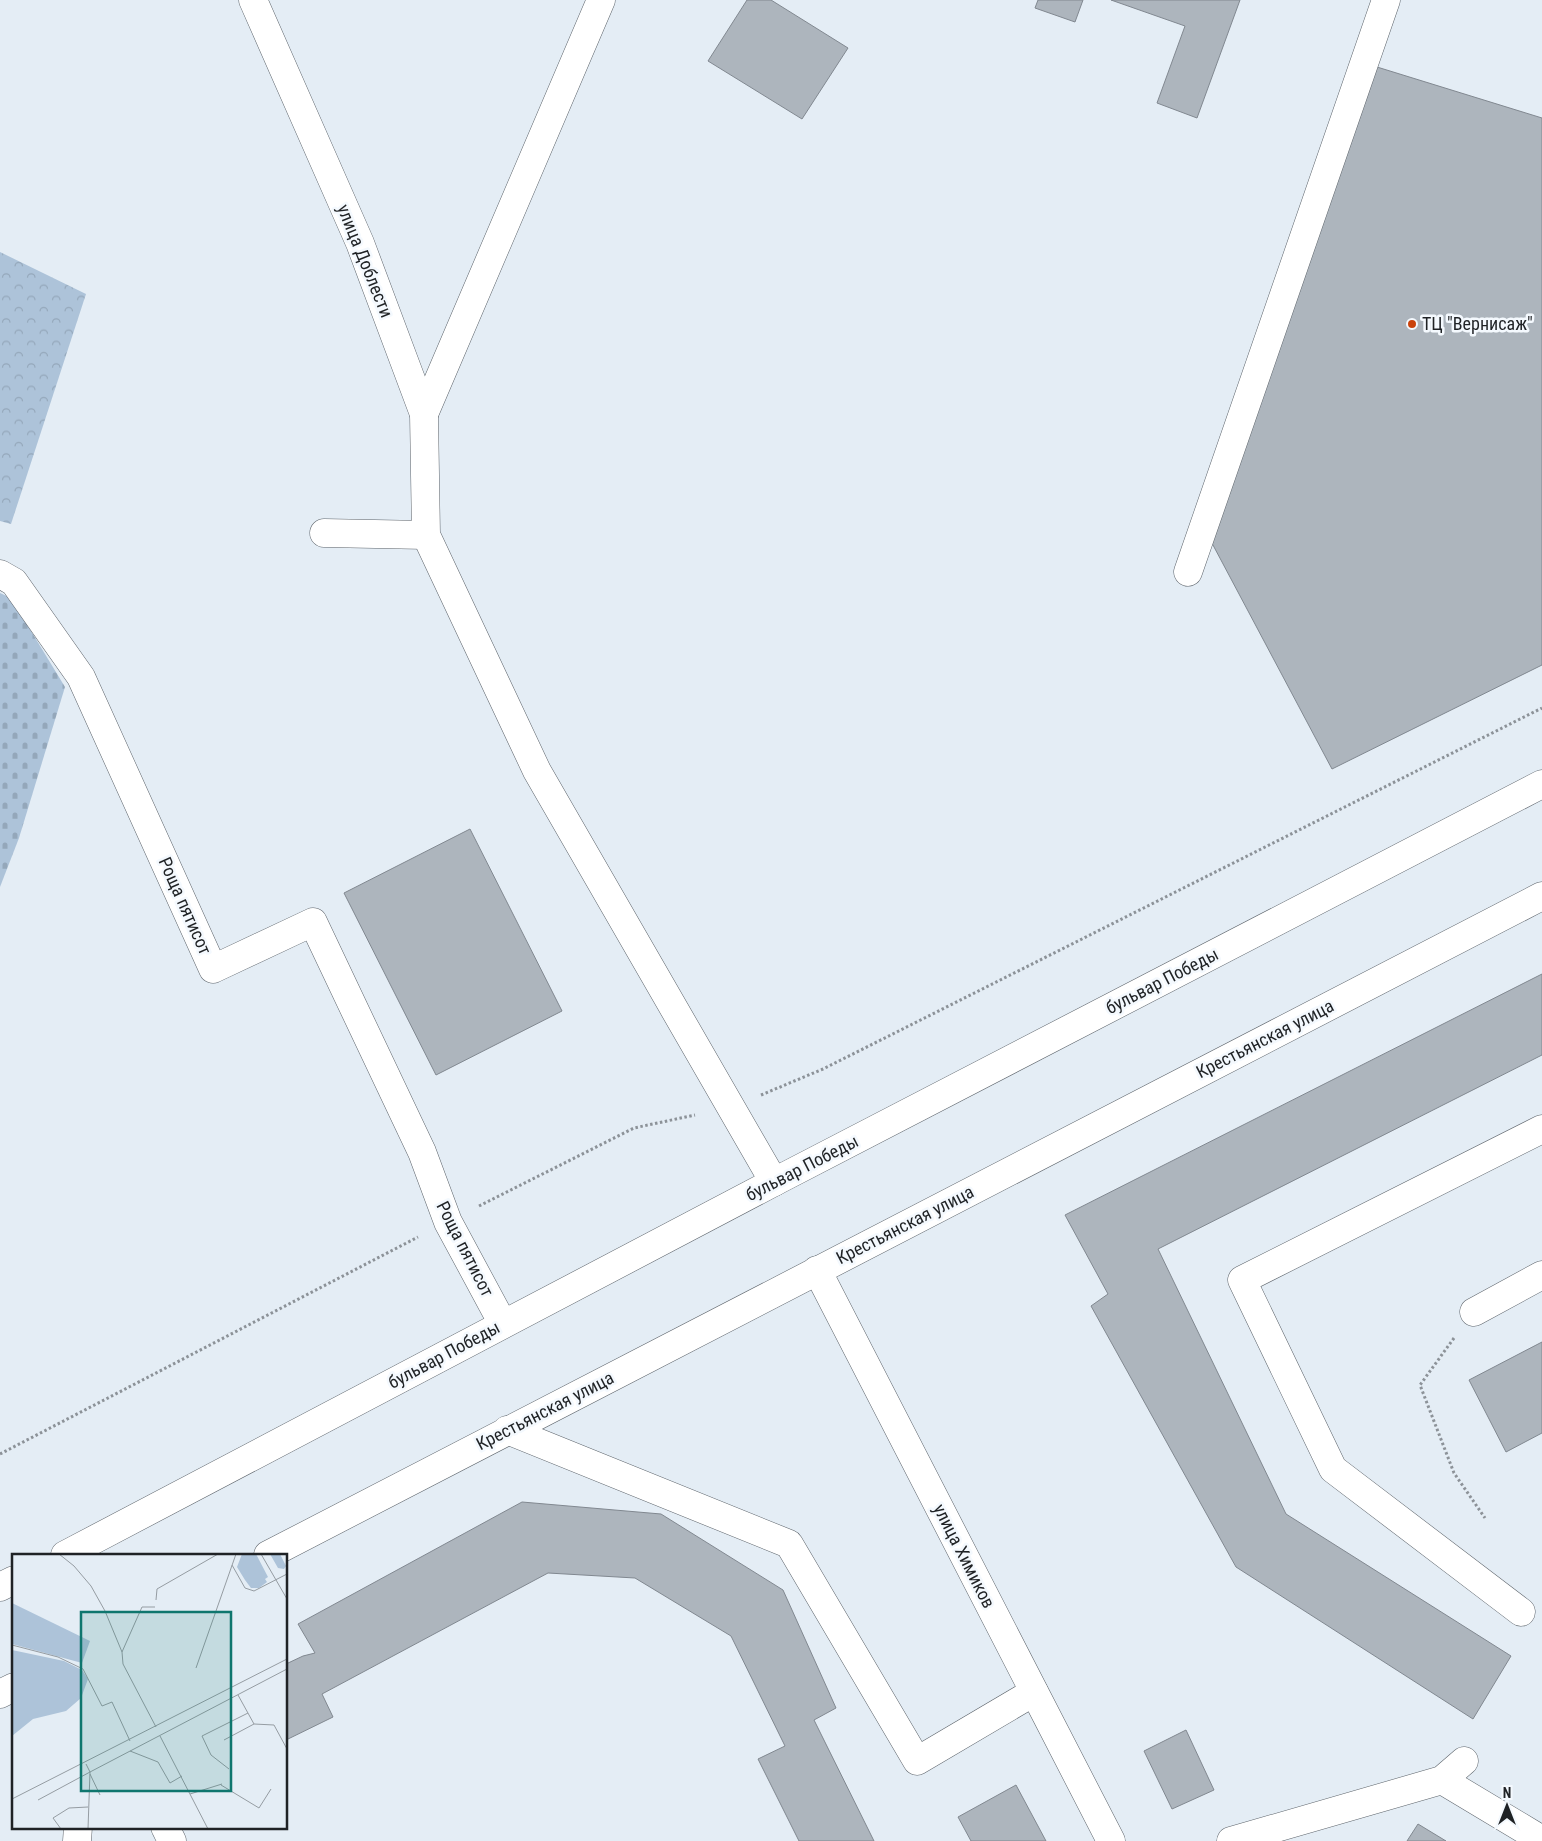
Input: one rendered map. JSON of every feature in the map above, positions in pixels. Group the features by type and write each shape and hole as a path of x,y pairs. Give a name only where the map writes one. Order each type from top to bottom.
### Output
{"street":[{"name":"улица Доблести","path":"253,0 360,243 424,414 426,534"},
{"path":"424,414 601,0"},
{"path":"1188,572 1386,0"},
{"path":"324,533 426,534 537,771 774,1182"},
{"name":"Роща пятисот","path":"0,574 14,582 81,677 213,968 314,922 422,1152 448,1222 503,1324"},
{"name":"бульвар Победы","path":"67,1554 774,1182 1542,784"},
{"name":"Крестьянская улица","path":"270,1554 1542,896"},
{"path":"1521,1612 1333,1469 1242,1280 1542,1129"},
{"name":"улица Химиков","path":"816,1270 1111,1841"},
{"path":"1474,1312 1542,1275"},
{"path":"508,1430 788,1544 917,1761 1034,1692"},
{"path":"0,1587 12,1581"},
{"path":"0,1694 12,1688"},
{"path":"1231,1841 1442,1780 1464,1761"},
{"path":"1442,1780 1542,1840"},
{"path":"77,1841 78,1828"},
{"path":"166,1828 172,1841"}],"path":[{"path":"0,1454 634,1128 731,1107 823,1069 1542,708"},
{"path":"1474,1312 1420,1386 1454,1473 1485,1518"}],"green space":[{"path":"0,252 86,294 11,524 0,521"},
{"path":"0,593 11,598 65,687 19,838 0,887"}],"building":[{"path":"747,0 771,0 848,48 802,119 708,61"},
{"path":"1038,0 1083,0 1075,22 1035,8"},
{"path":"1111,0 1240,0 1197,118 1157,103 1185,26"},
{"name":"ТЦ \"Вернисаж\"","path":"1377,67 1542,118 1542,665 1332,769 1205,530"},
{"path":"470,829 562,1011 436,1075 344,893"},
{"path":"1542,974 1542,1055 1158,1249 1286,1514 1511,1656 1473,1719 1236,1567 1091,1306 1108,1294 1065,1215"},
{"path":"1542,1342 1542,1433 1506,1452 1469,1380"},
{"path":"522,1502 661,1514 783,1590 836,1708 814,1720 874,1841 799,1841 758,1759 785,1746 731,1636 635,1578 548,1573 322,1694 333,1717 288,1739 288,1663 315,1653 298,1624"},
{"path":"1186,1730 1214,1790 1172,1809 1144,1751"},
{"path":"1016,1785 1046,1841 971,1841 958,1817"},
{"path":"1418,1824 1446,1841 1407,1841"}],"place":[{"name":"ТЦ \"Вернисаж\"","path":"1412,324"}]}
